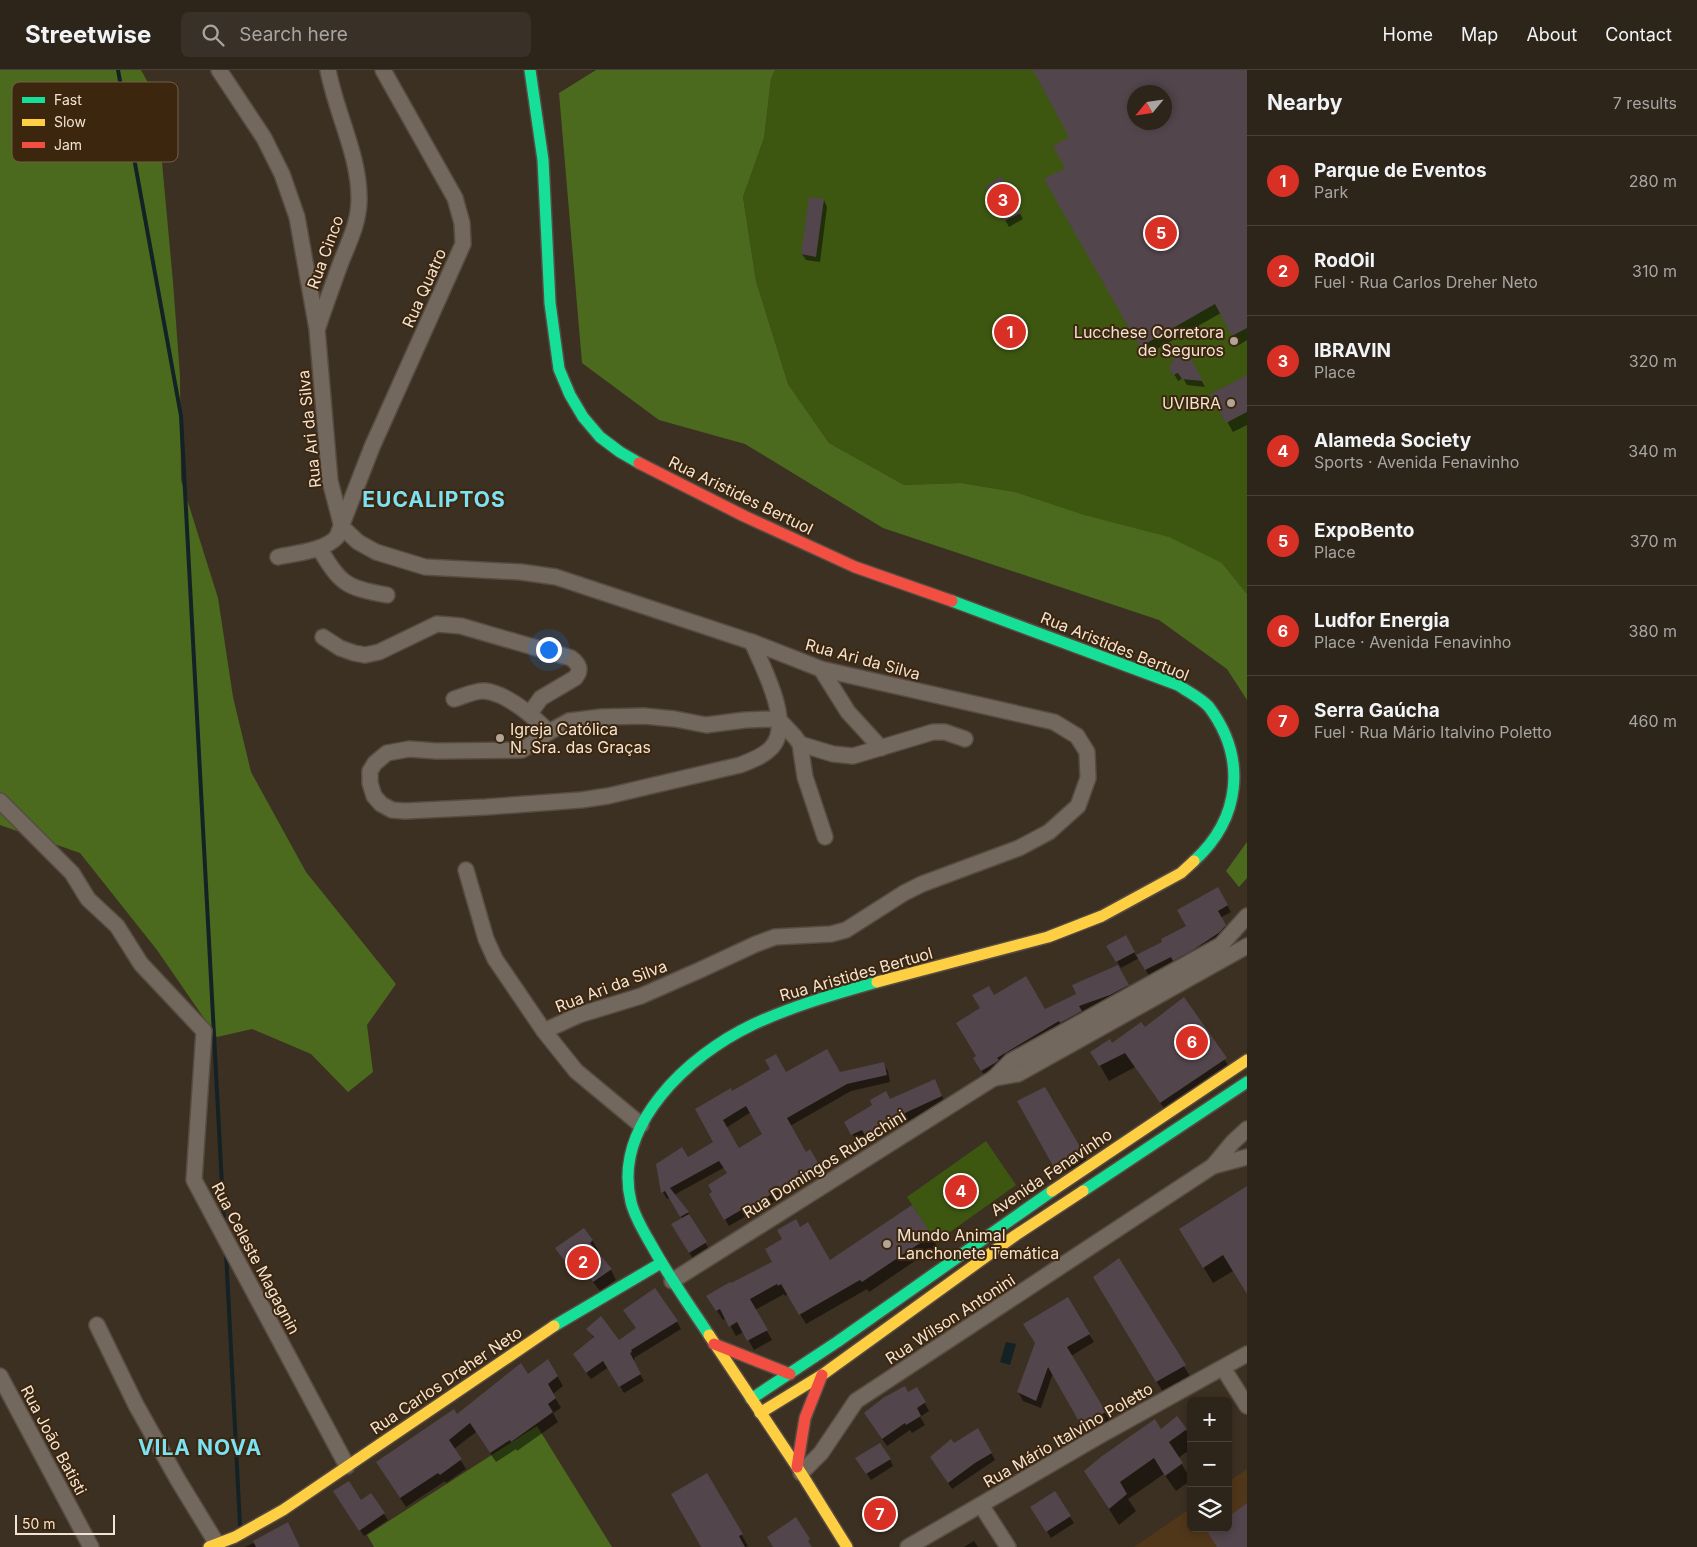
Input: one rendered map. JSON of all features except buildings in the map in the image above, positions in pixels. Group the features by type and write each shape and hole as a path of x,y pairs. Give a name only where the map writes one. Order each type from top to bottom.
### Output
{"main road":[{"name":"Rua Aristides Bertuol","path":"530,70 543,160 550,303 560,369 570,395 583,417 600,437 620,452 669,479 855,567 1178,685 1208,706 1223,728 1234,753 1236,776 1233,803 1223,825 1207,849 1181,873 1102,916 1048,937 830,995 752,1025 720,1043 690,1066 669,1087 652,1108 642,1125 634,1142 629,1161 628,1179 631,1202 640,1226 672,1281 799,1470 847,1547"},
{"name":"Avenida Fenavinho","path":"751,1399 837,1342 1007,1220 1247,1060"},
{"name":"Avenida Fenavinho","path":"760,1413 822,1374 1016,1236 1247,1082"},
{"path":"1175,1108 1186,1123"},
{"path":"1092,1164 1101,1179"},
{"path":"1007,1220 1016,1236"},
{"name":"Rua Carlos Dreher Neto","path":"213,1545 235,1537 290,1506 558,1323 661,1263"},
{"path":"923,1280 933,1295"},
{"path":"837,1342 848,1356"},
{"path":"714,1344 790,1374"},
{"path":"799,1470 805,1418 822,1374"}],"street":[{"name":"Rua Ari da Silva","path":"219,70 264,138 282,174 297,217 317,329 330,481 342,526 358,542 376,552 425,568 521,572 556,577 752,642 820,669 1054,722 1076,736 1087,752 1088,778 1078,806 1049,832 1018,848 922,884 904,893 846,930 832,934 775,937 765,940 641,996 579,1015 544,1031 576,1071 642,1125"},
{"name":"Rua Cinco","path":"317,329 357,220 359,200 358,180 354,163 328,70"},
{"name":"Rua Quatro","path":"319,548 333,541 342,526 372,447 463,244 462,223 456,198 383,70"},
{"path":"278,557 319,548 333,571 346,584 364,591 386,595"},
{"path":"323,637 340,648 366,655 379,652 437,624 461,626 571,658 576,662 579,667 579,673 575,678 541,698 530,713"},
{"path":"752,642 772,691 780,721 779,737 771,749 759,757 740,765 608,796 581,800 405,811 392,810 381,804 374,796 370,783 370,771 375,763 387,753 409,749 436,751 522,750 569,720 601,717 644,716 706,725 770,719 780,721 800,744 805,777 825,836"},
{"path":"820,669 848,712 881,748"},
{"path":"454,699 473,692 486,691 530,713 548,732"},
{"path":"800,744 833,754 853,756 933,732 945,732 965,739"},
{"name":"Rua Celeste Magagnin","path":"0,801 72,873 88,899 117,926 141,964 204,1030 194,1180 347,1466"},
{"path":"466,870 486,939 495,959 544,1031"},
{"name":"Rua Domingos Rubechini","path":"672,1281 994,1078 1011,1061 1221,945 1247,916"},
{"name":"Rua Domingos Rubechini","path":"994,1078 1018,1074 1247,946"},
{"name":"Rua Wilson Antonini","path":"799,1470 820,1453 856,1401 1213,1166 1233,1142 1247,1129"},
{"name":"Rua Wilson Antonini","path":"1213,1166 1247,1157"},
{"path":"96,1326 136,1405 213,1545"},
{"name":"Rua Mário Italvino Poletto","path":"908,1547 1099,1436 1223,1368 1245,1359"},
{"path":"1223,1368 1247,1406"},
{"name":"Rua João Batisti","path":"1,1379 91,1547"},
{"path":"980,1505 1008,1547"}],"shaded area":[{"path":"1006,1342 1016,1344 1010,1365 1000,1362"},
{"path":"1247,1469 1247,1547 1134,1547 1187,1511 1187,1532 1232,1532 1232,1479"}],"green space":[{"path":"0,70 141,70 148,82 12,82 12,162 162,162 180,376 181,480 218,598 233,697 251,772 306,872 396,984 367,1025 373,1072 348,1092 311,1054 252,1029 217,1037 157,950 80,853 0,825"},
{"path":"596,70 775,70 771,79 764,138 743,197 756,281 788,384 829,443 904,485 961,483 1015,492 1084,515 1169,537 1222,563 1247,594 1247,700 1227,669 1159,620 883,528 745,444 659,420 582,363 559,93"},
{"path":"775,70 1247,70 1247,594 1222,563 1015,492 961,483 904,485 829,443 788,384 756,281 743,197 764,138 771,79"},
{"path":"1247,842 1247,878 1239,887 1226,871"},
{"path":"986,1141 1016,1185 936,1242 907,1197"},
{"path":"537,1426 612,1547 374,1547 367,1535"}],"waterway":[{"path":"118,70 120,82"},
{"path":"135,162 181,416 224,1223"},
{"path":"226,1252 240,1525"}],"traffic: fast":[{"path":"530,70 543,160 550,303 559,369 570,395 583,417 600,437 639,463"},
{"path":"952,601 1178,685 1209,707 1221,726 1229,747 1233,767 1233,787 1229,807 1222,826 1210,844 1194,861"},
{"path":"709,1335 659,1258 640,1225 631,1202 628,1174 633,1146 644,1120 661,1096 681,1074 704,1054 728,1038 782,1012 877,982"},
{"path":"1083,1191 1247,1082"},
{"path":"751,1399 837,1342 1052,1191"},
{"path":"554,1326 661,1263"}],"traffic: slow":[{"path":"877,982 1048,937 1102,916 1181,873 1194,861"},
{"path":"1052,1191 1247,1060"},
{"path":"760,1413 822,1375 1016,1235 1083,1191"},
{"path":"209,1547 235,1537 283,1510 554,1326"},
{"path":"709,1335 801,1473 847,1547"}],"traffic: jam":[{"path":"639,463 744,516 855,567 952,601"},
{"path":"714,1344 790,1374"},
{"path":"797,1467 805,1418 822,1375"}],"place":[{"name":"IBRAVIN","path":"1003,200"},
{"name":"ExpoBento","path":"1161,233"},
{"name":"Parque de Eventos","path":"1010,332"},
{"name":"Lucchese Corretora de Seguros","path":"1234,341"},
{"name":"UVIBRA","path":"1231,403"},
{"name":"Igreja Católica N. Sra. das Graças","path":"500,738"},
{"name":"Ludfor Energia","path":"1192,1042"},
{"name":"Alameda Society","path":"961,1191"},
{"name":"Mundo Animal Lanchonete Temática","path":"887,1244"},
{"name":"RodOil","path":"583,1262"},
{"name":"Serra Gaúcha","path":"880,1514"}],"district":[{"name":"EUCALIPTOS","path":"434,500"},
{"name":"VILA NOVA","path":"200,1448"}]}
